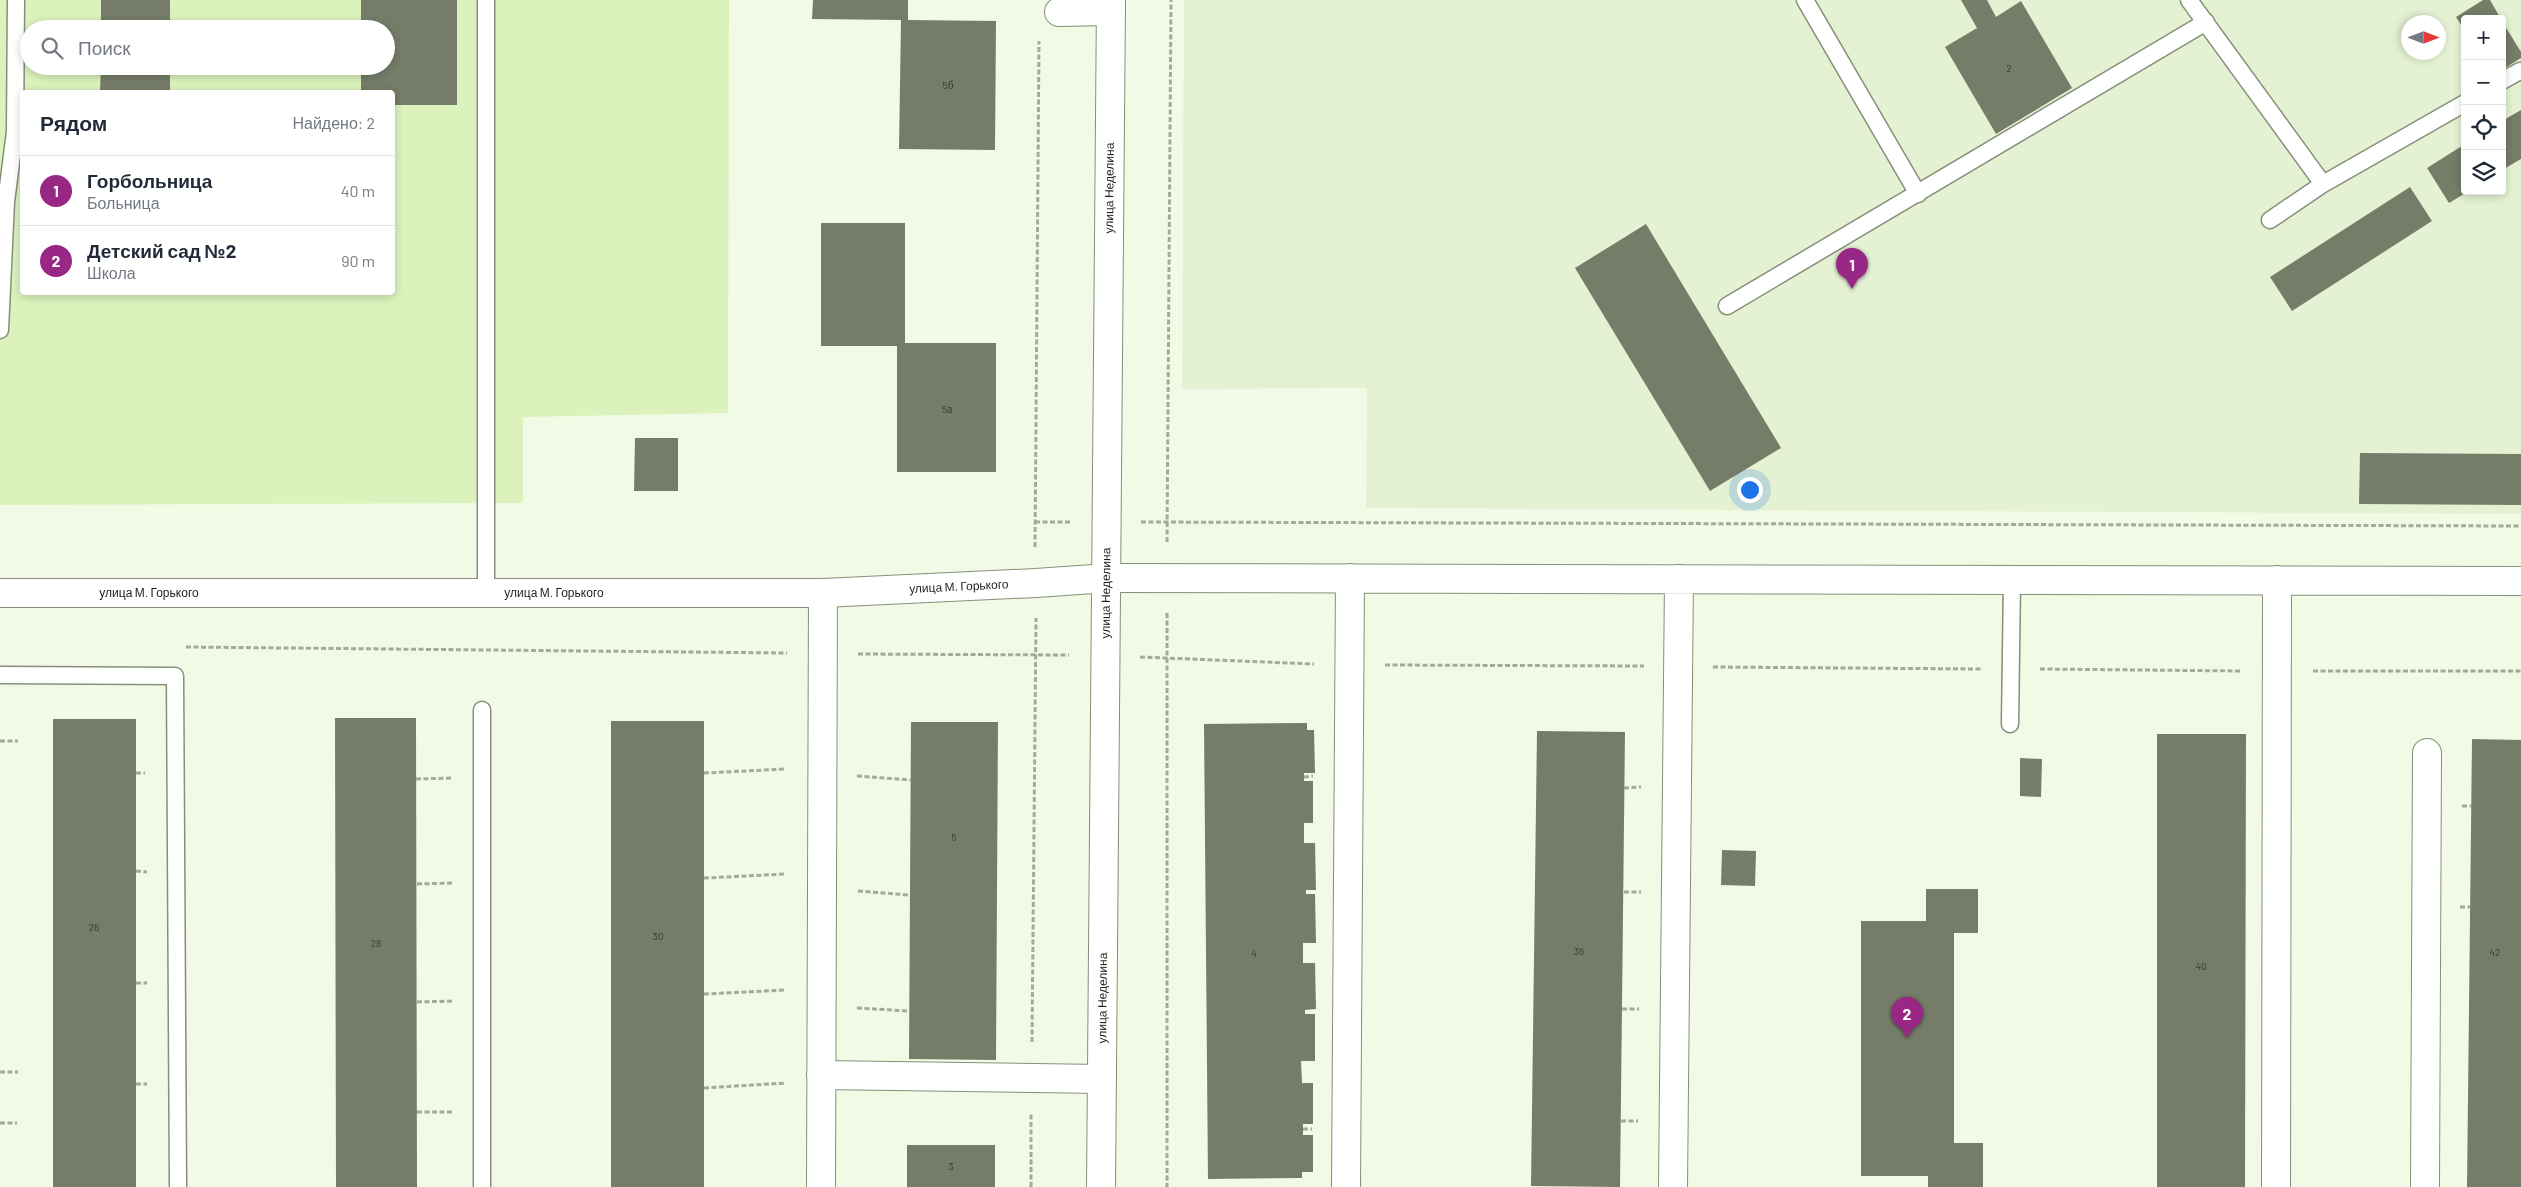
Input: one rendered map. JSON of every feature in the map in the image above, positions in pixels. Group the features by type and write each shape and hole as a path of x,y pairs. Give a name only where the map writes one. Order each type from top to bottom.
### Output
{"street":[{"path":"1059,12 1111,6"},
{"name":"улица Неделина","path":"1101,1187 1108,578 1111,6"},
{"name":"улица М. Горького","path":"0,593 823,593 1108,578 2521,581"},
{"path":"1346,1187 1350,578"},
{"path":"1674,1187 1679,579"},
{"path":"2276,1187 2277,580"},
{"path":"821,1187 823,593"},
{"path":"2425,1187 2428,753"},
{"path":"821,1078 1102,1079"}],"lane":[{"path":"0,330 6,202 15,132 16,0"},
{"path":"486,0 486,593"},
{"path":"1805,0 1918,194"},
{"path":"2189,0 2323,184"},
{"path":"1727,306 2206,22"},
{"path":"2506,79 2520,71"},
{"path":"2270,220 2323,184 2461,105"},
{"path":"2010,724 2012,580"},
{"path":"0,674 175,676 178,1187"},
{"path":"482,710 482,1187"}],"path":[{"path":"1031,1187 1039,39"},
{"path":"1168,522 2521,526"},
{"path":"178,647 1036,656"},
{"path":"1167,659 1349,665 2521,671"},
{"path":"0,741 18,741"},
{"path":"704,773 823,771 911,780"},
{"path":"416,779 482,777"},
{"path":"704,878 822,881 910,895"},
{"path":"704,994 821,997 909,1011"},
{"path":"0,1072 18,1072"},
{"path":"704,1088 821,1078"},
{"path":"0,1123 17,1122"}],"shaded area":[{"path":"1184,0 2521,0 2521,514 1366,508 1367,388 1182,389"}],"green space":[{"path":"0,0 729,0 728,413 523,417 523,503 0,505"}],"building":[{"path":"101,0 170,0 170,20 101,20"},
{"path":"361,0 457,0 457,105 395,105 395,90 361,90 361,75 395,75 395,20 361,20"},
{"path":"813,0 908,0 908,20 996,21 995,150 899,149 901,20 812,19"},
{"path":"1961,0 1987,0 1996,17 2021,1 2072,88 1996,134 1945,47 1977,28"},
{"path":"2483,0 2490,0 2499,15 2461,15 2461,25 2456,17"},
{"path":"2506,28 2521,52 2521,58 2506,67"},
{"path":"101,75 170,75 170,90 100,90"},
{"path":"2521,110 2521,159 2506,168 2506,150 2506,119"},
{"path":"2461,147 2462,195 2449,203 2427,168"},
{"path":"2410,187 2432,221 2292,311 2270,277"},
{"path":"821,223 905,223 905,343 996,343 996,472 897,472 897,346 821,346"},
{"path":"1646,224 1781,448 1710,491 1575,268"},
{"path":"635,438 678,438 678,491 634,491"},
{"path":"2360,453 2521,454 2521,505 2359,504"},
{"path":"335,718 416,718 417,1187 336,1187"},
{"path":"53,719 136,719 136,1187 53,1187"},
{"path":"611,721 704,721 704,1187 611,1187"},
{"path":"911,722 998,722 996,1060 909,1059"},
{"path":"1307,723 1307,730 1314,730 1315,773 1304,773 1304,781 1313,781 1313,823 1304,823 1304,843 1315,843 1316,890 1306,890 1306,894 1315,894 1316,943 1303,943 1303,963 1315,963 1316,1009 1305,1010 1305,1014 1315,1014 1315,1061 1301,1061 1302,1083 1313,1083 1313,1124 1303,1124 1303,1135 1313,1135 1313,1172 1302,1172 1302,1178 1208,1179 1204,724"},
{"path":"1537,731 1625,732 1620,1187 1531,1186"},
{"path":"2157,734 2246,734 2245,1187 2157,1187"},
{"path":"2472,739 2521,740 2521,1187 2467,1187"},
{"path":"2020,758 2042,759 2041,797 2020,796"},
{"path":"1722,850 1756,851 1755,886 1721,885"},
{"path":"1926,889 1978,889 1978,933 1954,933 1954,1143 1983,1143 1983,1187 1928,1187 1928,1176 1861,1176 1861,921 1926,921"},
{"path":"907,1145 995,1145 995,1187 907,1187"}],"place":[{"name":"Горбольница","path":"1852,289"},
{"name":"Детский сад №2","path":"1907,1038"}]}
